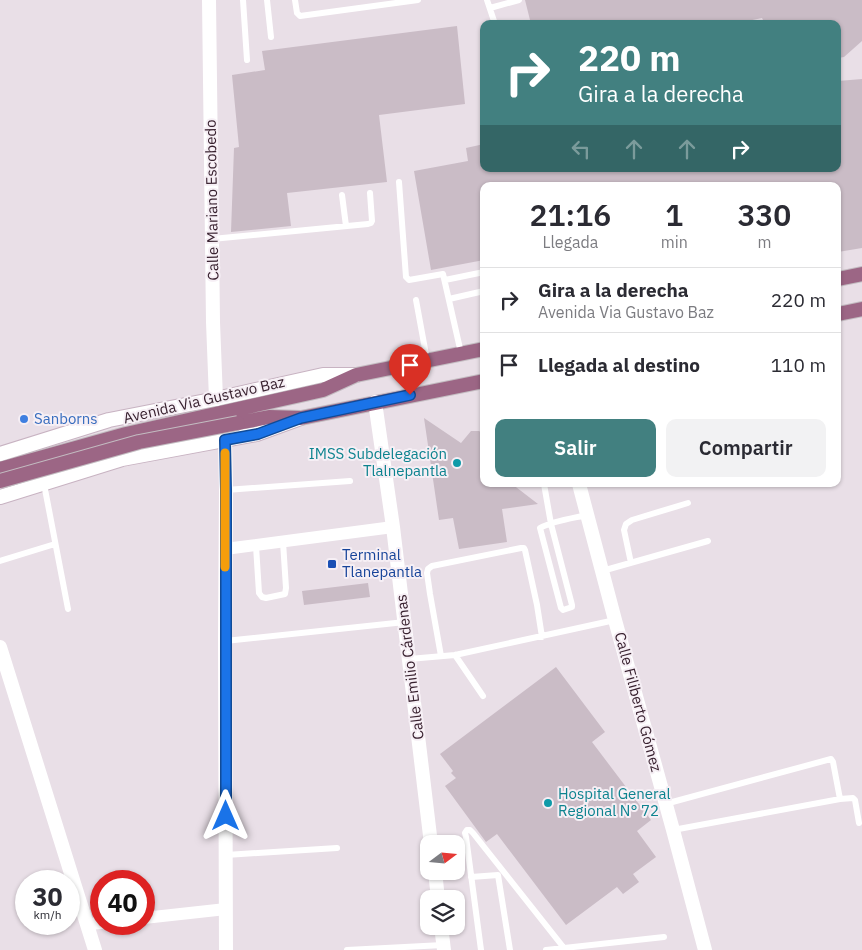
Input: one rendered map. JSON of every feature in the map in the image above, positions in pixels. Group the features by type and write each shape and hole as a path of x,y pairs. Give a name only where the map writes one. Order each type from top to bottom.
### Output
{"main road":[{"path":"841,278 862,274"},
{"path":"841,313 862,309"},
{"name":"Avenida Via Gustavo Baz","path":"0,480 236,416 323,390 356,375 480,349"},
{"name":"Avenida Via Gustavo Baz","path":"0,469 126,434 236,416 301,418 480,382"}],"street":[{"name":"Calle Mariano Escobedo","path":"210,0 213,322 216,399"},
{"name":"Avenida Via Gustavo Baz","path":"2,454 110,420 323,375 356,375"},
{"name":"Calle Emilio Cárdenas","path":"375,402 393,527 430,835"},
{"name":"Avenida Via Gustavo Baz","path":"6,496 122,459 258,434 301,418"},
{"path":"225,440 226,950"},
{"path":"0,480 6,496"},
{"name":"Calle Filiberto Gómez","path":"580,487 705,950"},
{"path":"225,549 393,527"},
{"path":"0,647 90,911"},
{"path":"155,917 226,908"},
{"path":"94,935 95,950"},
{"path":"442,935 444,948"}],"lane":[{"path":"243,0 247,60"},
{"path":"267,0 271,38"},
{"path":"295,0 297,13 300,16 418,0"},
{"path":"488,0 494,20"},
{"path":"490,8 519,0"},
{"path":"399,182 406,277 409,280 443,274 461,353"},
{"path":"212,240 368,224 372,221 370,194"},
{"path":"342,195 346,226"},
{"path":"445,280 480,273"},
{"path":"449,299 480,292"},
{"path":"416,300 427,360"},
{"path":"226,490 350,481"},
{"path":"44,484 68,609"},
{"path":"545,487 551,524 572,605 572,607 563,610 540,530 542,526 551,524 588,515"},
{"path":"631,563 624,530 626,524 632,520 688,503"},
{"path":"602,571 708,541"},
{"path":"256,546 259,593 262,597 266,598 285,594 283,542"},
{"path":"0,561 55,544"},
{"path":"441,656 430,594 428,568 521,548 525,550 542,637"},
{"path":"409,660 455,655 615,620"},
{"path":"225,641 404,622"},
{"path":"455,655 483,696"},
{"path":"665,804 830,760 833,762 840,799"},
{"path":"673,830 852,798 855,800 859,823"},
{"path":"481,950 465,833 467,830 473,832 564,948"},
{"path":"226,855 336,848"},
{"path":"496,862 510,950"},
{"path":"471,877 498,875"},
{"path":"546,950 664,937"},
{"path":"347,950 444,948"}],"building":[{"path":"525,0 862,0 862,41 841,58 841,20 763,20 762,18 752,20 530,20"},
{"path":"457,26 465,104 379,115 387,182 287,193 291,226 231,232 234,148 239,147 232,75 265,70 262,51"},
{"path":"862,79 862,248 841,252 841,182 480,182 480,261 431,270 414,171 468,161 466,148 480,145 480,172 841,172 841,81"},
{"name":"IMSS Subdelegación Tlalnepantla","path":"424,418 461,443 471,431 480,432 480,487 516,487 538,504 502,509 507,542 459,549 453,518 439,520"},
{"path":"368,583 370,597 304,605 302,591"},
{"name":"Hospital General Regional N° 72","path":"556,667 605,732 592,742 651,820 637,831 656,857 633,874 639,882 623,894 617,887 566,925 497,834 486,842 445,786 456,778 440,754"}],"slow traffic":[{"path":"225,453 225,567"}],"place":[{"name":"Sanborns","path":"24,419"},
{"name":"IMSS Subdelegación Tlalnepantla","path":"457,463"},
{"name":"Terminal Tlanepantla","path":"332,564"},
{"name":"Hospital General Regional N° 72","path":"548,803"}],"route":[{"path":"226,816 225,440 258,434 301,418 410,395"}]}
